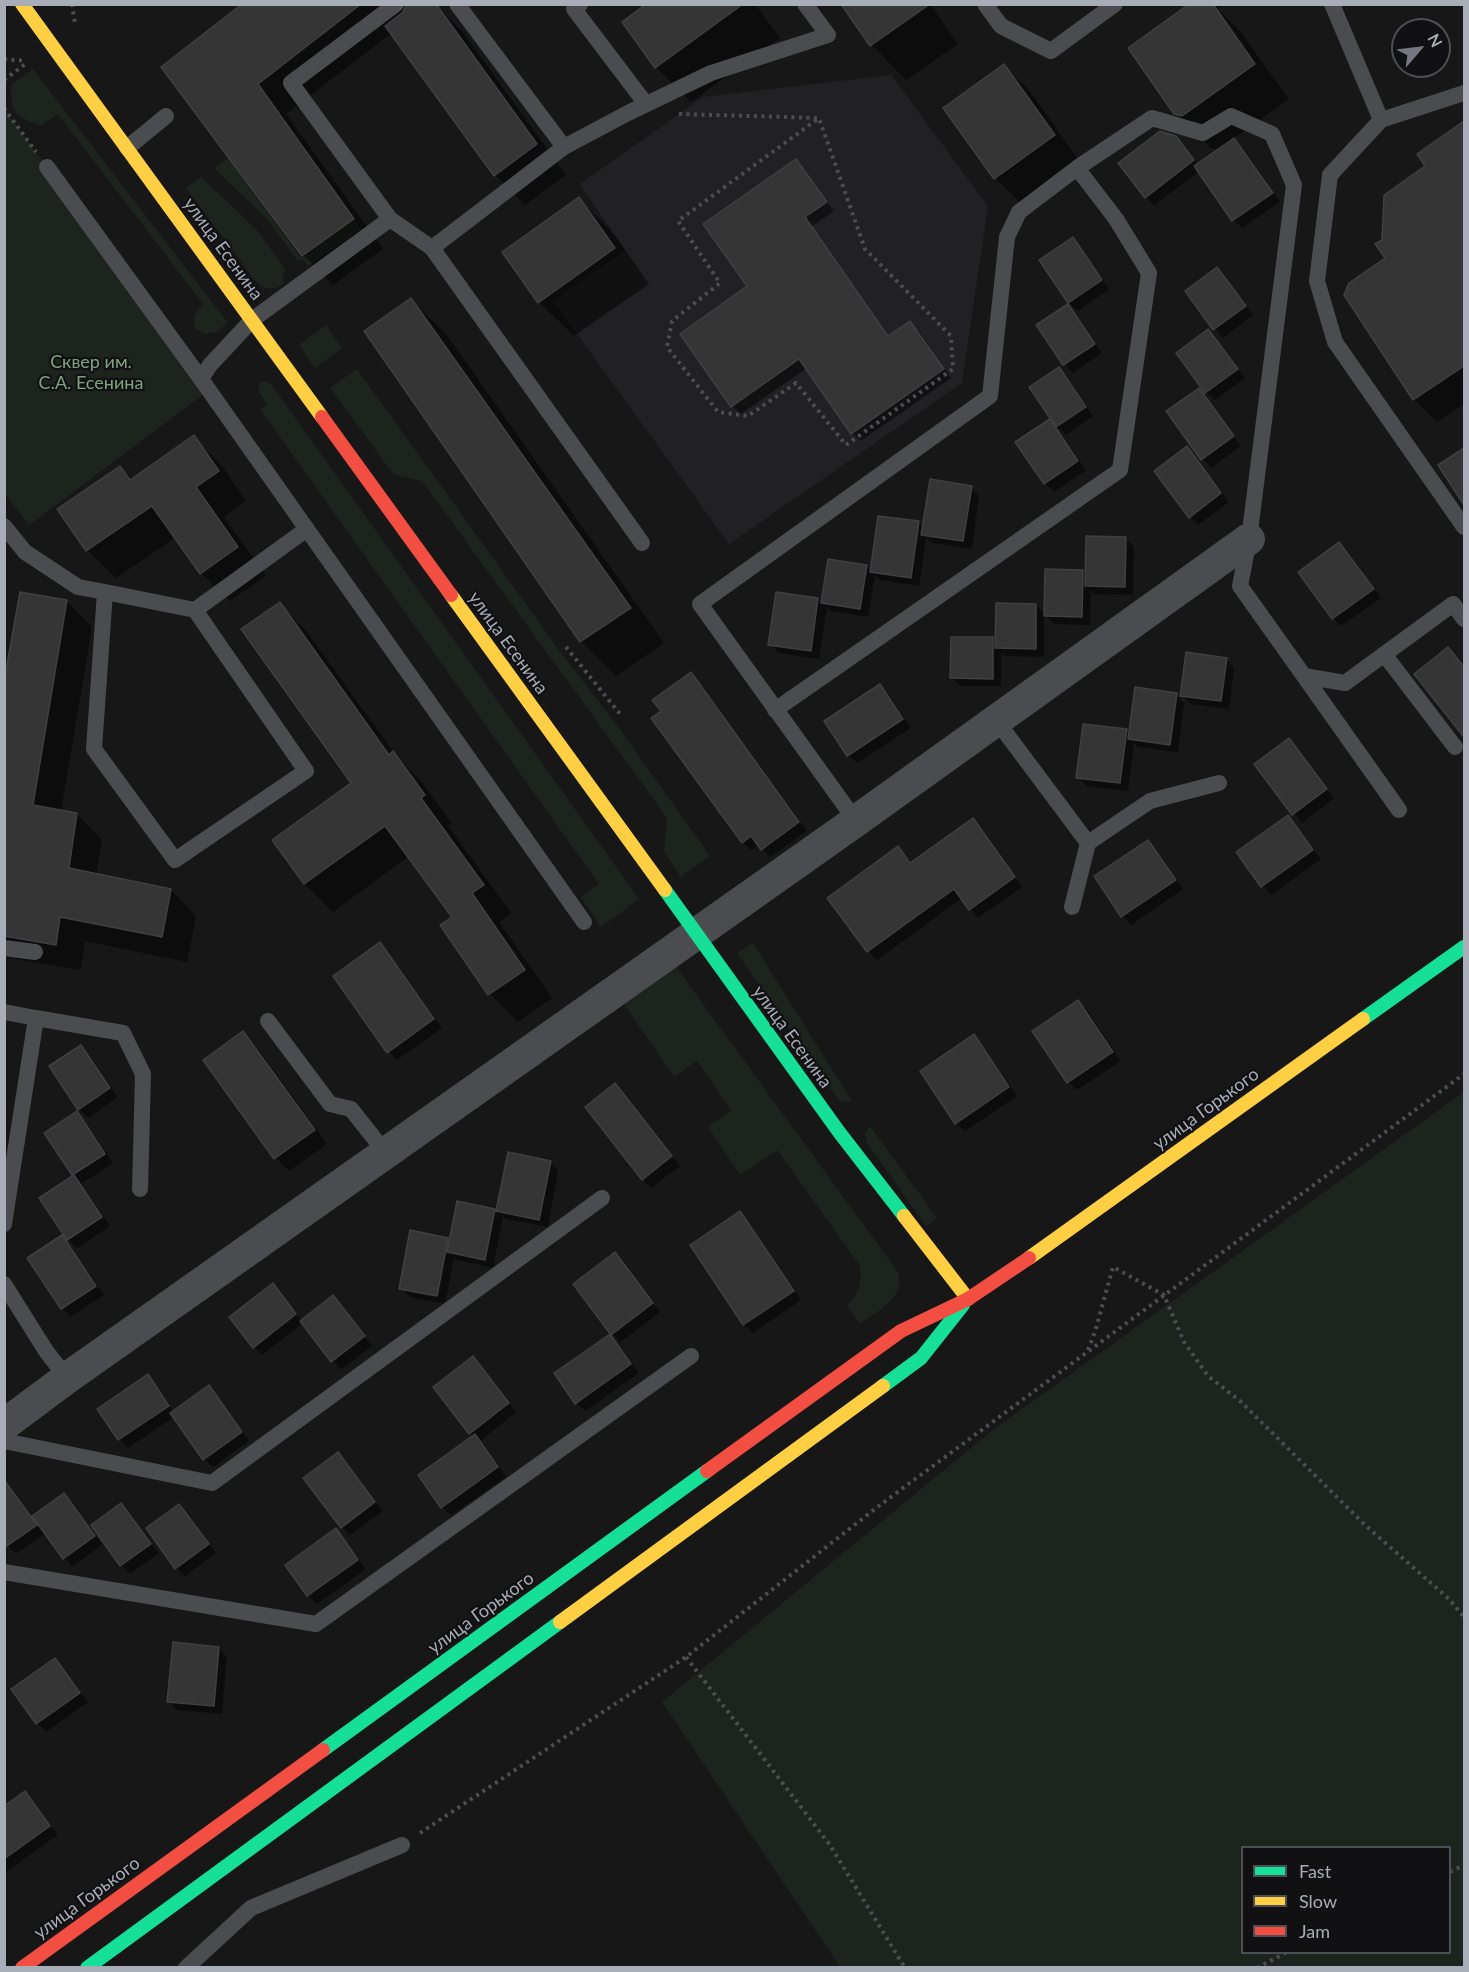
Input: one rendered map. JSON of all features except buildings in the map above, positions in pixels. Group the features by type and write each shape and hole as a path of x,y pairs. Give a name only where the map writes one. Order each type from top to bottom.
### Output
{"main road":[{"name":"улица Есенина","path":"22,4 839,1132 968,1299"},
{"name":"улица Горького","path":"22,1968 901,1331 968,1299 1030,1257 1464,947"},
{"name":"улица Горького","path":"87,1968 921,1358 968,1299"}],"street":[{"path":"4,1425 385,1152 856,821 1249,539"}],"lane":[{"path":"396,4 291,83 390,219 432,248 642,543"},
{"path":"457,4 564,147"},
{"path":"580,4 574,9 646,104"},
{"path":"432,248 564,147 711,73 828,35 805,4"},
{"path":"985,4 1000,26 1051,51 1115,4"},
{"path":"1332,4 1381,120"},
{"path":"1464,93 1381,120 1330,175 1317,281 1335,342 1464,527"},
{"path":"127,148 166,116"},
{"path":"856,821 700,604 990,396 1007,237 1019,212 1077,168 1152,118 1203,133 1231,116 1272,134 1294,185 1249,539 1240,586 1399,810"},
{"path":"47,167 201,379 584,922"},
{"path":"775,710 1120,470 1149,273 1116,219 1077,168"},
{"path":"201,379 210,365 252,320 390,219"},
{"path":"4,526 25,552 78,587 105,592 195,610 306,771 175,860 94,749 105,592"},
{"path":"195,610 307,529"},
{"path":"1304,676 1345,683 1453,604 1464,620"},
{"path":"1384,654 1455,747"},
{"path":"996,720 1088,843"},
{"path":"1072,907 1088,843 1150,801 1219,783"},
{"path":"4,948 35,952"},
{"path":"4,1012 123,1033 143,1074 140,1189"},
{"path":"4,1224 36,1018"},
{"path":"268,1021 330,1104 351,1109 385,1152"},
{"path":"4,1441 212,1483 602,1198"},
{"path":"4,1284 46,1351 67,1378"},
{"path":"4,1572 316,1624 691,1356"},
{"path":"186,1968 251,1908 402,1845"}],"path":[{"path":"72,4 76,26"},
{"path":"4,59 29,61 4,80"},
{"path":"4,108 47,167"},
{"path":"675,114 819,118"},
{"path":"819,118 865,249 951,336 952,369 846,445 796,383 748,416 718,412 667,347 672,321 720,283 678,220 819,118"},
{"path":"566,647 620,714"},
{"path":"402,1845 686,1657 880,1505 1464,1074"},
{"path":"1087,1352 1095,1332 1113,1267 1164,1295 1184,1342 1208,1376 1240,1401 1365,1525 1449,1599 1464,1617"},
{"path":"686,1657 830,1845 905,1968"},
{"path":"1257,1968 1285,1954"}],"shaded area":[{"path":"891,75 988,206 962,383 729,544 553,301 625,251 580,184 703,97"}],"green space":[{"path":"33,69 228,323 216,332 205,334 196,329 195,315 203,304 58,114 41,125 20,116 13,108 11,85"},
{"name":"Сквер им. С.А. Есенина","path":"4,108 209,390 29,525 5,494"},
{"path":"228,158 301,258 355,220 361,229 308,266 305,261 297,260 269,221 214,168"},
{"path":"201,177 257,230 285,269 282,279 285,283 270,288 255,281 186,188"},
{"path":"326,325 342,348 315,368 299,345"},
{"path":"357,369 710,856 681,877 664,852 667,818 422,481 394,475 330,388"},
{"path":"264,381 271,384 639,899 601,927 581,897 599,884 260,409 267,404 259,392 259,384"},
{"path":"753,943 852,1101 844,1102 838,1099 737,953"},
{"path":"676,967 898,1272 898,1289 894,1296 882,1309 860,1324 847,1306 859,1288 860,1266 777,1150 740,1175 708,1127 731,1110 697,1061 674,1077 623,1003"},
{"path":"1464,1092 1464,1967 840,1967 662,1702 994,1429"},
{"path":"870,1126 937,1218 926,1226 867,1143 865,1134"}],"traffic: fast":[{"path":"665,890 839,1132 904,1216"},
{"path":"1363,1019 1464,947"},
{"path":"883,1386 921,1358 963,1305"},
{"path":"323,1750 707,1471"},
{"path":"87,1968 560,1622"}],"traffic: slow":[{"path":"22,4 322,417"},
{"path":"451,595 665,890"},
{"path":"1029,1258 1363,1019"},
{"path":"904,1216 968,1299"},
{"path":"560,1622 883,1386"}],"traffic: jam":[{"path":"322,417 451,595"},
{"path":"707,1471 901,1331 968,1299 1029,1258"},
{"path":"22,1968 323,1750"}]}
